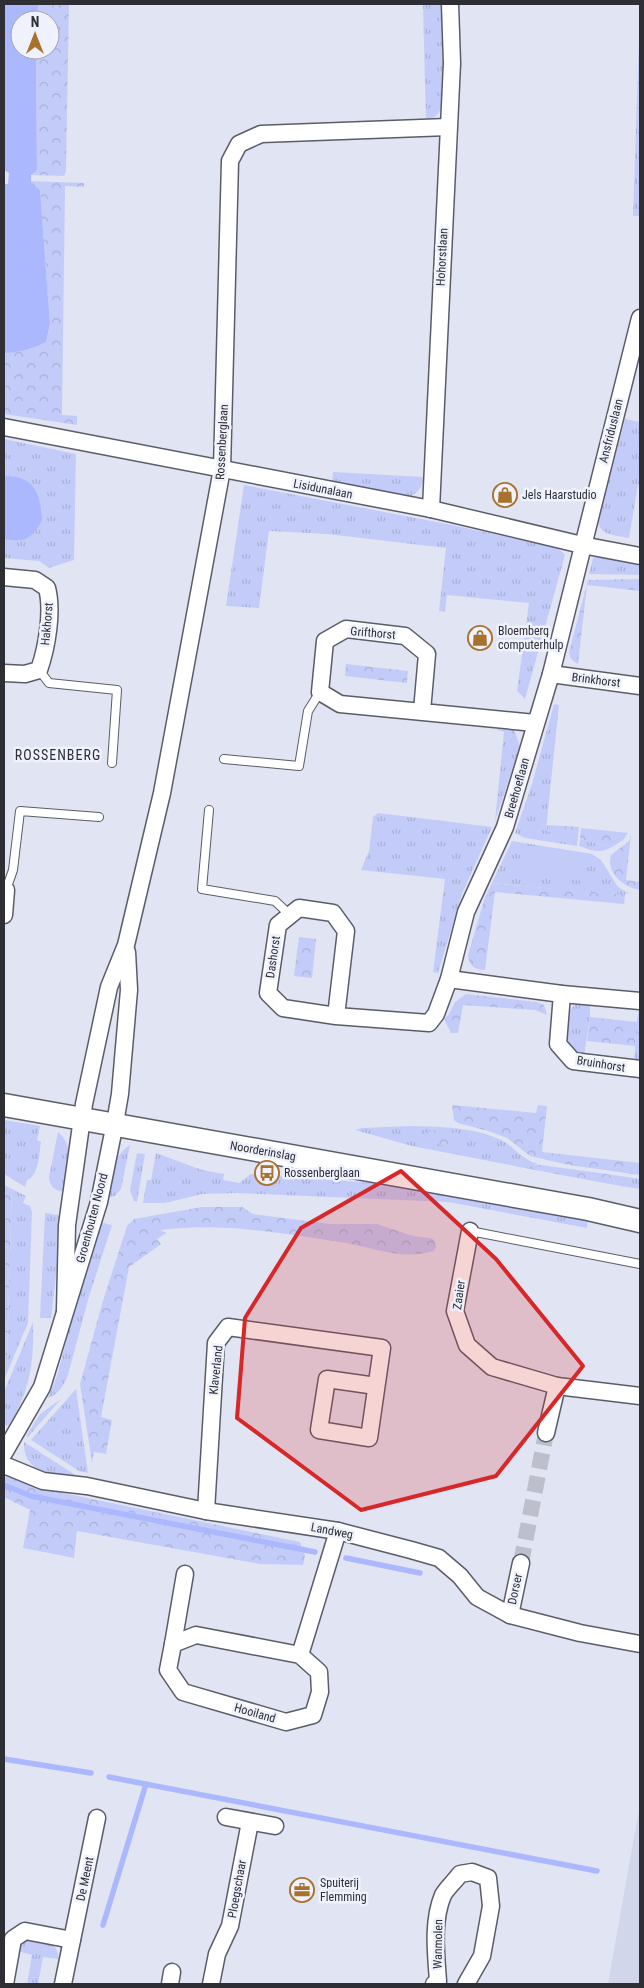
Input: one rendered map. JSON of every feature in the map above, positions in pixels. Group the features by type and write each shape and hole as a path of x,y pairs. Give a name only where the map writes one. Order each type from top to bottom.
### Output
{"main road":[{"name":"Noorderinslag","path":"4,1104 588,1209 640,1221"}],"street":[{"name":"Hohorstlaan","path":"431,509 452,63 450,4"},
{"name":"Rossenberglaan","path":"82,1118 109,987 126,945 162,792 222,469 230,161 239,144 261,134 448,127"},
{"name":"Ansfriduslaan","path":"582,545 640,318"},
{"name":"Lisidunalaan","path":"4,427 431,509 582,545 640,556"},
{"name":"Breehoeflaan","path":"430,1023 436,1014 449,979 466,912 505,827 551,674 582,545"},
{"name":"Hakhorst","path":"4,577 35,580 47,588 51,600 45,655 39,670"},
{"name":"Grifthorst","path":"320,692 325,641 346,629 405,636 427,654 422,711"},
{"path":"4,673 24,674 39,670"},
{"name":"Brinkhorst","path":"551,674 640,686"},
{"path":"320,692 340,704 535,723"},
{"path":"4,915 5,889"},
{"path":"290,915 299,908 333,913 346,931 336,1016"},
{"name":"Dashorst","path":"290,915 278,925 268,993 283,1008 336,1016 430,1023"},
{"name":"Rossenberglaan","path":"115,1124 128,990 126,945"},
{"path":"449,979 562,994 640,1001"},
{"name":"Bruinhorst","path":"562,994 558,1044 574,1061 640,1069"},
{"name":"Groenhouten Noord","path":"65,1311 67,1225 82,1118"},
{"name":"Groenhouten Noord","path":"4,1453 42,1387 98,1202 115,1124"},
{"name":"Zaaier","path":"470,1231 454,1311 467,1345 492,1368 556,1386 640,1396"},
{"name":"Klaverland","path":"206,1511 216,1343 228,1327 388,1348 376,1386"},
{"path":"546,1433 556,1386"},
{"name":"Landweg","path":"4,1465 43,1481 87,1486 206,1511 338,1531 439,1558 460,1576 477,1597 510,1615 580,1634 640,1644"},
{"path":"173,1644 196,1635 300,1655 338,1531"},
{"name":"Dorser","path":"510,1615 521,1563"},
{"name":"Hooiland","path":"185,1574 168,1670 183,1692 286,1722 312,1715 320,1692 319,1672 300,1655"},
{"path":"226,1817 275,1826"},
{"name":"De Meent","path":"63,1984 97,1818"},
{"name":"Ploegschaar","path":"211,1984 217,1954 230,1926 250,1822"},
{"name":"Wanmolen","path":"438,1983 435,1952 437,1920 444,1895 460,1874 472,1872 488,1878 491,1906 482,1956 466,1984"},
{"path":"5,1984 13,1938 25,1931 72,1940"}],"lane":[{"path":"39,670 49,683 117,690 112,763"},
{"path":"224,759 299,766 308,711 320,692"},
{"path":"209,810 202,890 274,901 290,915"},
{"path":"5,889 13,870 20,811 98,817"},
{"name":"Zaaier","path":"470,1231 640,1264"}],"highlighted area":[{"path":"401,1171 496,1259 583,1366 496,1476 361,1510 237,1418 245,1318 301,1228"}],"shaded area":[{"path":"4,4 39,4 38,10 10,10 10,60 36,60 37,170 31,175 31,183 40,190 50,324 46,342 25,350 4,353 4,184 8,184 9,173 4,170"},
{"path":"4,476 23,479 29,483 34,488 40,502 42,520 31,535 22,540 4,539"},
{"path":"640,1805 640,1984 608,1984 634,1837"}],"green space":[{"path":"39,4 69,4 66,171 64,176 31,175 37,170 36,60 60,60 60,10 38,10"},
{"path":"423,4 442,4 444,71 441,108 439,113 426,121"},
{"path":"640,10 640,216 633,216"},
{"path":"31,181 84,183 84,187 65,186 62,415 77,416 77,425 4,414 4,353 25,350 46,342 50,324 40,190 31,184"},
{"path":"625,419 640,422 640,485 638,485 629,538 605,532 599,526 598,521"},
{"path":"4,439 76,454 74,560 49,568 39,561 4,558 4,539 23,540 38,527 4,476"},
{"path":"333,472 423,477 423,481 415,494 409,497 332,483"},
{"path":"244,485 452,525 558,548 565,555 525,699 517,691 529,603 447,595 445,612 439,611 446,548 327,534 269,531 259,608 226,606"},
{"path":"600,556 640,563 640,575 589,574 593,558"},
{"path":"640,579 640,591 587,585 578,664 574,662 569,652 588,580"},
{"path":"346,664 408,671 407,683 345,676"},
{"path":"554,704 559,705 546,830 578,838 577,846 525,838 515,833 532,784"},
{"path":"499,726 510,727 515,732 520,746 495,821 504,732 497,730"},
{"path":"378,813 492,827 462,894 438,973 433,972 445,879 361,870 369,851 373,817"},
{"path":"547,825 579,827 578,838 546,831"},
{"path":"581,828 628,833 623,840 612,847 580,839"},
{"path":"631,834 626,880 640,882 640,890 622,883 614,874 610,862 611,855 629,841"},
{"path":"580,839 612,847 603,851 592,850 579,846"},
{"path":"512,841 592,854 601,860 618,887 630,894 625,893 625,896 492,883"},
{"path":"529,846 587,854 583,881 526,875"},
{"path":"492,883 625,895 624,904 495,892 485,970 481,970 471,965 468,955 485,897"},
{"path":"299,937 316,939 312,978 294,976"},
{"path":"466,994 537,1002 544,1005 547,1015 535,1010 463,1005 458,1033 451,1033 444,1019 455,1002"},
{"path":"577,1003 590,1003 590,1017 584,1055 574,1053 567,1044 564,1034 564,1028 570,1011"},
{"path":"640,1007 640,1061 634,1061 637,1020"},
{"path":"590,1017 637,1022 635,1046 587,1041"},
{"path":"452,1105 536,1113 538,1105 547,1106 542,1152 640,1163 640,1175 569,1165 530,1156 507,1138 458,1123 454,1120"},
{"path":"4,1120 40,1126 37,1140 41,1142 38,1164 34,1174 27,1180 25,1187 4,1174"},
{"path":"411,1126 456,1128 489,1135 504,1142 526,1159 538,1164 533,1164 535,1170 412,1146 355,1130"},
{"path":"428,1131 457,1132 463,1138 462,1143 449,1146 425,1139 424,1134"},
{"path":"58,1132 64,1138 69,1152 64,1192 53,1188 49,1177"},
{"path":"130,1145 121,1189 115,1196 106,1198 112,1168 119,1156"},
{"path":"137,1153 145,1154 137,1202 134,1201 130,1190"},
{"path":"156,1153 202,1170 224,1174 223,1180 239,1183 251,1174 414,1186 588,1219 587,1228 448,1202 237,1193 202,1194 165,1203 143,1203 147,1180 151,1180"},
{"path":"533,1164 607,1174 613,1177 615,1185 535,1170"},
{"path":"607,1174 640,1179 640,1189 615,1185 613,1177"},
{"path":"4,1185 12,1189 7,1357 4,1360"},
{"path":"12,1189 26,1196 23,1203 30,1206 32,1212 28,1323 4,1380 4,1360 7,1357"},
{"path":"202,1207 242,1207 253,1214 330,1224 377,1224 413,1236 430,1238 434,1240 436,1247 434,1251 410,1255 296,1235 251,1230 206,1227 161,1230 166,1233 157,1239 161,1244 129,1267 101,1417 112,1420 106,1454 94,1452 92,1463 80,1384 102,1304 127,1226 134,1219"},
{"path":"45,1213 63,1216 51,1318 40,1318"},
{"path":"98,1222 112,1225 88,1300 68,1375 55,1395 48,1398 57,1376"},
{"path":"33,1322 33,1351 29,1376 22,1400 9,1426 4,1424 4,1392"},
{"path":"76,1389 88,1473 79,1471 31,1440"},
{"path":"61,1399 28,1437 26,1436 40,1414"},
{"path":"24,1442 77,1476 77,1478 49,1473 34,1466 28,1460 25,1453"},
{"path":"4,1473 34,1487 300,1542 305,1556 303,1565 260,1564 77,1531 74,1558 23,1548 30,1510 4,1497"},
{"path":"29,1939 53,1944 58,1953 58,1959 43,1957 38,1984 27,1984 32,1955 18,1951 23,1942"}],"waterway":[{"path":"4,1485 31,1496 315,1552"},
{"path":"346,1558 420,1573"},
{"path":"4,1759 91,1773"},
{"path":"109,1777 597,1871"},
{"path":"103,1925 146,1784"}],"tunnel":[{"path":"521,1563 546,1433"}],"place":[{"name":"Jels Haarstudio","path":"505,495"},
{"name":"Bloemberg computerhulp","path":"480,638"},
{"name":"Rossenberglaan","path":"267,1173"},
{"name":"Spuiterij Flemming","path":"302,1890"}],"district":[{"name":"ROSSENBERG","path":"58,755"}]}
